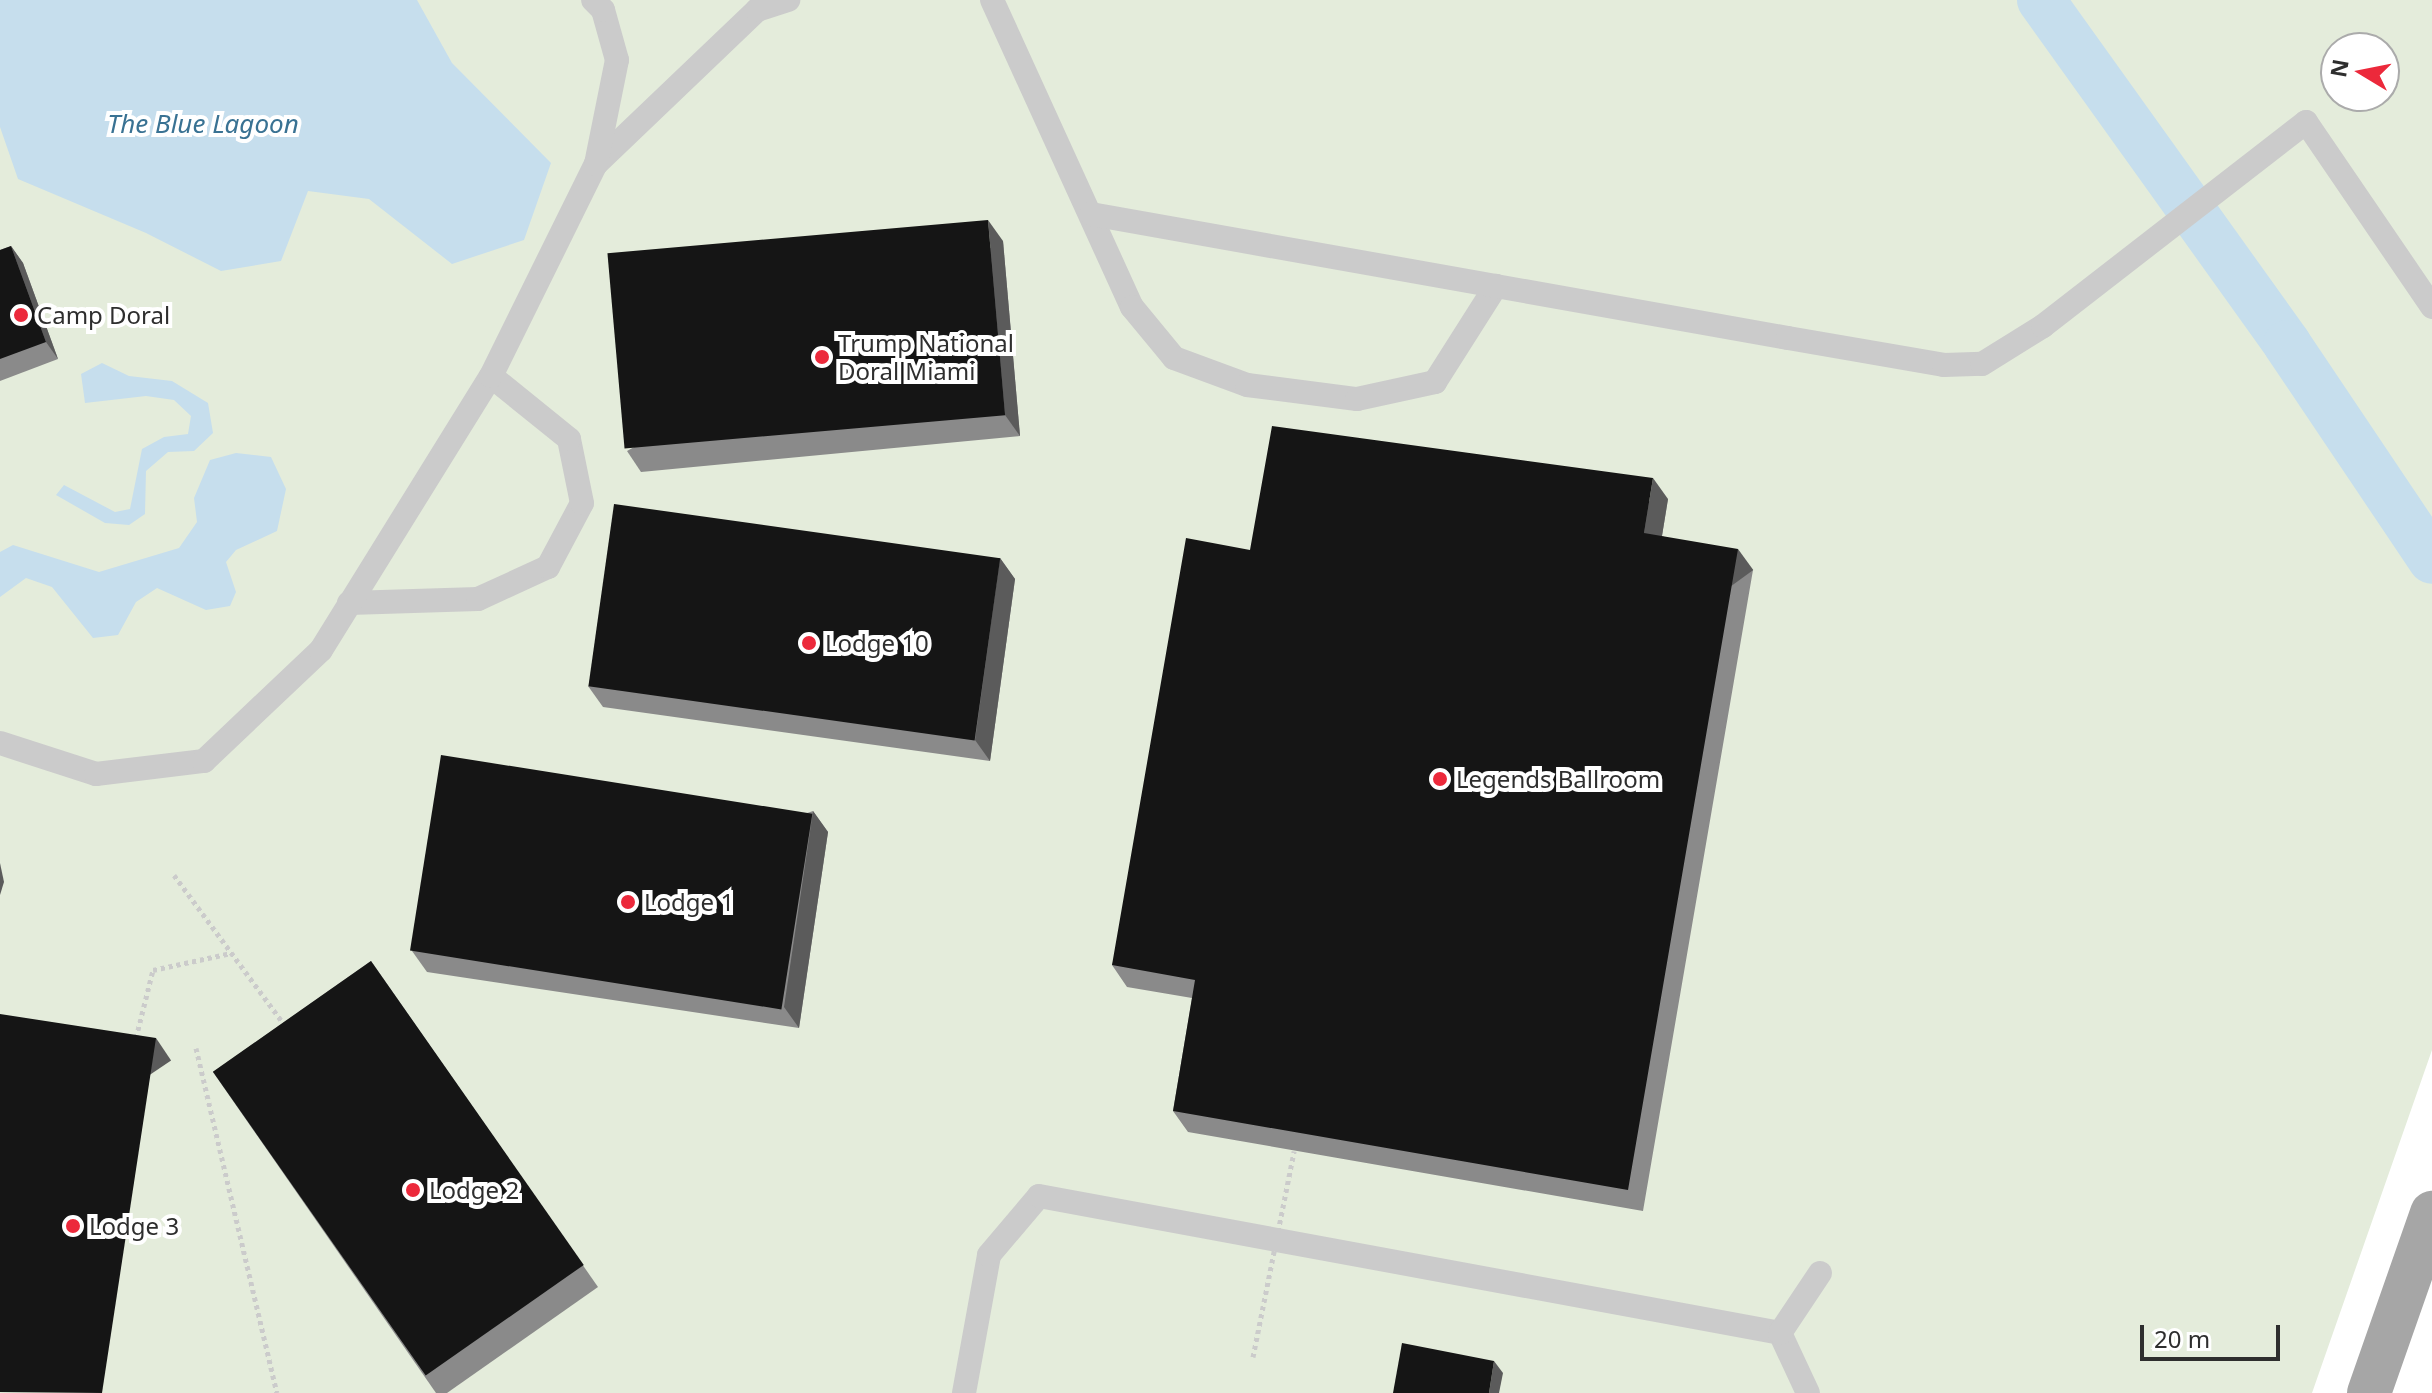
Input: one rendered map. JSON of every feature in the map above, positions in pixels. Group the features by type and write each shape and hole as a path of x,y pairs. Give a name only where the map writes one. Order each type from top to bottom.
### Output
{"main road":[{"path":"2369,1393 2432,1213"}],"lane":[{"path":"0,743 96,774 204,761 321,650 491,376 530,290 596,164 617,60 603,10 593,0"},
{"path":"596,164 757,10 788,0"},
{"path":"992,0 1132,307 1174,358 1247,385 1357,399 1435,382 1496,286"},
{"path":"1091,214 1944,365 1982,364 2043,326 2306,122 2432,307"},
{"path":"349,603 478,599 548,567 582,503 569,439 491,376"},
{"path":"964,1393 989,1255 1039,1196 1780,1333"},
{"path":"1780,1333 1820,1273"},
{"path":"1780,1333 1808,1393"}],"path":[{"path":"174,875 286,1028"},
{"path":"136,1039 153,970 231,953"},
{"path":"196,1048 277,1393"},
{"path":"1253,1357 1294,1151"}],"green space":[{"path":"0,0 2432,0 2432,1050 2312,1393 0,1393"}],"water":[{"name":"The Blue Lagoon","path":"0,0 417,0 452,63 551,163 524,240 452,264 369,199 308,191 281,261 221,271 146,233 18,179 0,127"},
{"path":"102,363 129,376 172,381 208,403 213,433 194,451 168,452 146,471 145,514 129,525 105,523 56,495 64,485 115,512 130,509 142,449 164,437 188,434 191,416 174,400 146,396 85,403 81,374"},
{"path":"236,453 271,457 286,489 277,531 236,550 226,562 236,592 230,606 206,610 157,588 136,602 118,635 93,638 52,587 26,578 0,597 0,552 13,545 99,572 179,548 197,522 194,498 210,460"}],"building":[{"name":"Trump National Doral Miami","path":"988,220 1005,415 625,449 607,253"},
{"name":"Camp Doral","path":"11,246 46,342 0,359 0,250"},
{"name":"Legends Ballroom","path":"1272,426 1653,478 1644,533 1738,549 1628,1190 1173,1111 1195,980 1112,965 1186,538 1250,550"},
{"name":"Lodge 10","path":"614,504 1000,558 975,740 588,686"},
{"name":"Lodge 1","path":"441,755 812,814 781,1009 410,951"},
{"name":"Lodge 2","path":"371,961 584,1265 426,1376 213,1072"},
{"name":"Lodge 3","path":"0,1014 156,1038 102,1393 0,1392"},
{"path":"1402,1343 1494,1361 1489,1393 1393,1393"}],"waterway":[{"path":"2041,0 2287,344 2432,560"}],"place":[{"name":"Camp Doral","path":"21,315"},
{"name":"Trump National Doral Miami","path":"822,357"},
{"name":"Lodge 10","path":"809,643"},
{"name":"Legends Ballroom","path":"1440,779"},
{"name":"Lodge 1","path":"628,902"},
{"name":"Lodge 2","path":"413,1190"},
{"name":"Lodge 3","path":"73,1226"}]}
